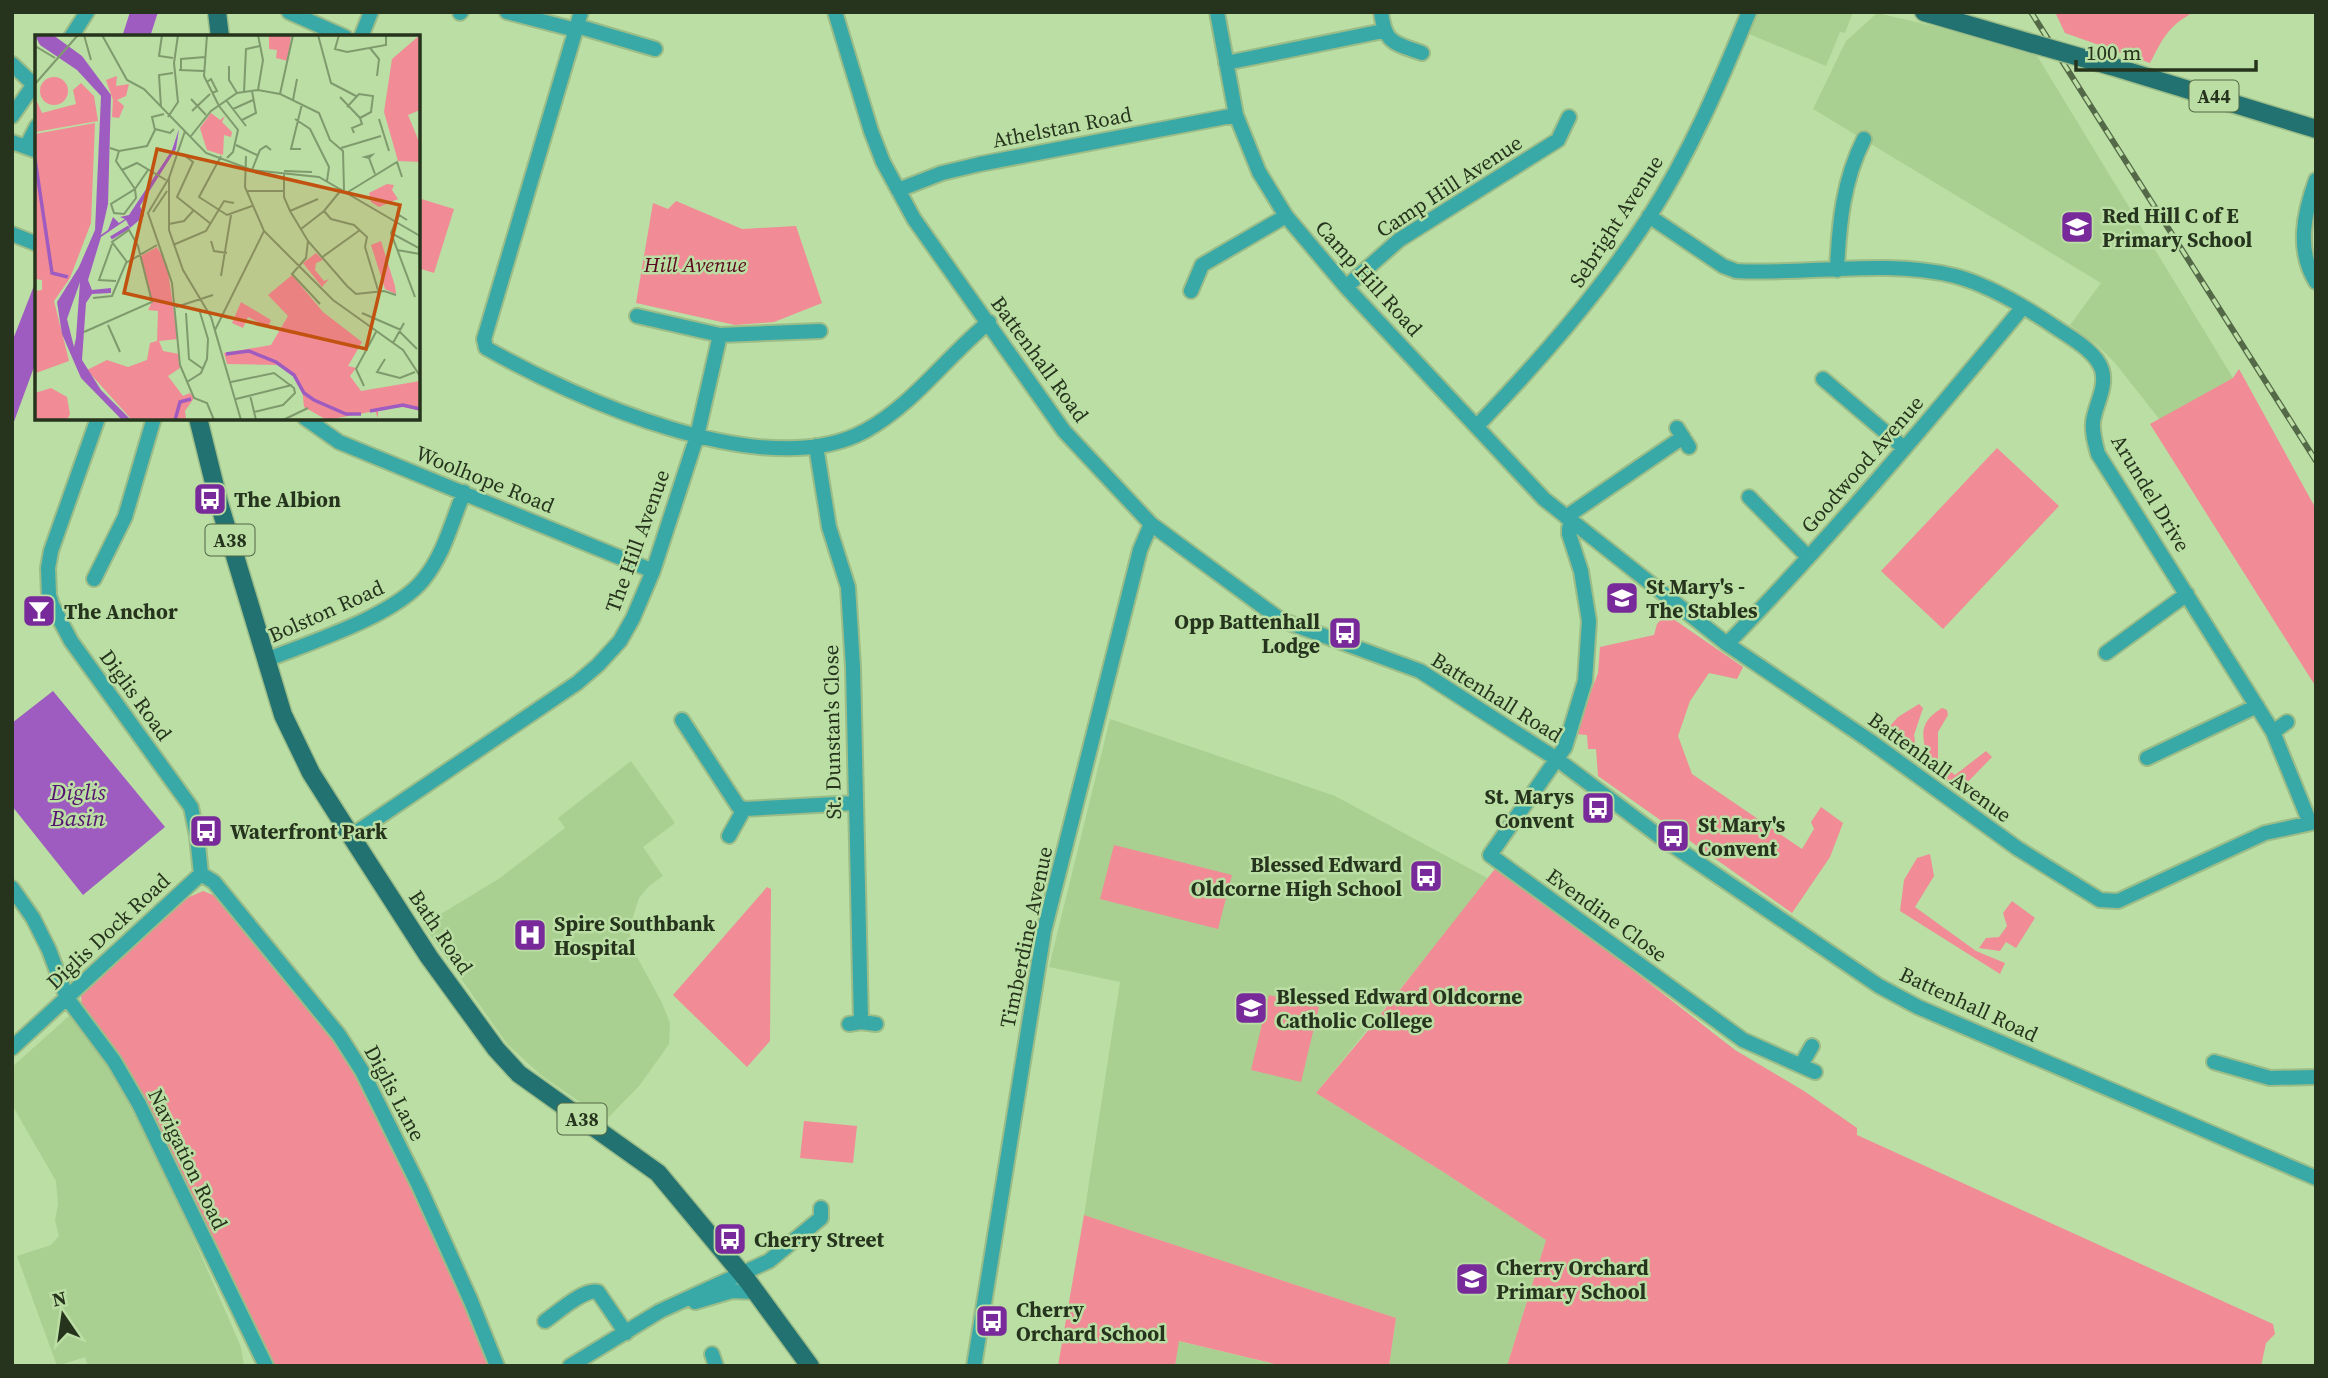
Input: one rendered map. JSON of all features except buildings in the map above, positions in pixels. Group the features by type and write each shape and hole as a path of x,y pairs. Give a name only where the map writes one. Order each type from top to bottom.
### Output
{"main road":[{"path":"217,12 220,35"},
{"name":"A44","path":"1924,12 2212,95 2316,129"},
{"name":"Bath Road","path":"198,420 219,503 283,715 311,774 429,957 465,1009 519,1074 658,1174 742,1275 810,1366"}],"street":[{"path":"72,35 88,12"},
{"path":"289,12 341,35"},
{"path":"362,35 371,12"},
{"path":"507,12 578,23 655,48"},
{"name":"Battenhall Road","path":"835,12 871,131 883,162 914,219 1064,431 1151,524 1281,620 1420,671 1558,760 1658,836 1889,991 1918,1007 2316,1178"},
{"name":"Camp Hill Road","path":"1217,12 1236,114 1259,172 1286,216 1346,287 1544,499 1570,521"},
{"path":"1381,12 1383,31 1390,39 1422,53"},
{"name":"Sebright Avenue","path":"1477,426 1530,371 1588,302 1649,216 1707,112 1749,12"},
{"path":"578,23 484,340 486,348 559,386 625,412 696,436 742,446 775,449 816,446 863,432 905,404 969,338 989,322"},
{"path":"1226,63 1383,31"},
{"path":"12,64 35,82 12,116"},
{"name":"Athelstan Road","path":"898,190 942,173 980,164 1236,114"},
{"name":"Camp Hill Avenue","path":"1346,287 1399,240 1558,139 1569,117"},
{"path":"25,147 35,130"},
{"path":"1838,270 1843,195 1850,170 1864,139"},
{"path":"2315,278 2304,251 2305,210 2316,180"},
{"path":"1191,290 1202,265 1286,216"},
{"name":"Arundel Drive","path":"1649,216 1723,266 1736,271 1893,268 1959,277 2023,307 2094,356 2104,381 2093,422 2093,436 2098,454 2273,732 2313,822"},
{"path":"12,234 35,243"},
{"name":"Goodwood Avenue","path":"1727,644 1904,448 2023,307"},
{"path":"637,316 720,335 820,331"},
{"name":"The Hill Avenue","path":"351,836 576,683 598,665 620,640 633,618 653,571 696,436 720,335"},
{"path":"1823,379 1904,448"},
{"name":"Diglis Road","path":"97,420 51,551 48,568 49,595 71,641 191,807 201,874"},
{"path":"94,579 125,517 153,420"},
{"name":"Woolhope Road","path":"308,420 340,442 653,571"},
{"path":"1558,760 1565,747 1586,681 1589,621 1581,571 1569,534 1570,521 1683,437"},
{"name":"St. Dunstan's Close","path":"816,446 829,527 848,587 853,667 862,1023"},
{"name":"Bolston Road","path":"266,660 383,612 402,600 423,580 440,554 464,492"},
{"path":"1749,497 1808,556"},
{"name":"Battenhall Avenue","path":"1570,521 1727,644 1870,741 2017,848 2100,901 2118,901 2265,833 2313,822"},
{"name":"Timberdine Avenue","path":"974,1366 1044,931 1140,551 1151,524"},
{"path":"2106,653 2187,594"},
{"path":"2147,758 2257,706"},
{"path":"682,720 738,806 744,809 855,803"},
{"path":"2273,732 2287,722"},
{"name":"Evendine Close","path":"1558,760 1490,855 1743,1040 1815,1072"},
{"path":"729,836 744,809"},
{"name":"Diglis Dock Road","path":"12,1048 201,874"},
{"name":"Diglis Lane","path":"201,874 214,882 339,1035 362,1071 419,1186 497,1366"},
{"name":"Navigation Road","path":"15,898 49,950 67,998 114,1061 139,1104 257,1348 263,1366"},
{"path":"1801,1065 1812,1045"},
{"path":"2214,1062 2270,1078 2316,1077"},
{"path":"570,1366 660,1311 742,1275 771,1259 821,1218 821,1208"},
{"path":"545,1321 584,1293 593,1290 598,1292 626,1333"},
{"path":"660,1311 732,1291 755,1292"}],"shaded area":[{"path":"1758,12 1853,12 1845,33 1840,32 1826,66 1749,34"},
{"name":"Red Hill C of E Primary School","path":"1877,13 1964,33 2036,54 2233,378 2160,420 2115,363 2070,325 2101,283 1813,109 1846,41"},
{"name":"Blessed Edward Oldcorne Catholic College","path":"1110,719 1335,796 1489,879 1316,1093 1546,1240 1507,1366 1389,1366 1396,1318 1084,1215 1120,982 1049,967"},
{"name":"Spire Southbank Hospital","path":"631,761 675,823 643,847 663,876 639,898 630,926 631,943 670,1023 669,1044 640,1085 606,1120 542,1076 508,1045 423,925 500,878 565,828 558,818"},
{"path":"69,1016 109,1066 169,1182 241,1347 244,1366 88,1366 85,1357 57,1366 17,1256 51,1245 59,1236 55,1220 58,1204 56,1181 12,1105 12,1067"},
{"path":"1178,1341 1283,1366 1175,1366"}],"green space":[{"path":"2055,12 2194,12 2167,33 2150,63 2065,33"},
{"path":"420,199 454,209 434,273 420,269"},
{"name":"Hill Avenue","path":"676,201 742,229 796,226 822,303 774,322 735,325 636,303 653,203 668,209"},
{"path":"2239,369 2316,509 2316,687 2150,424 2233,378"},
{"path":"1997,448 2059,506 1943,629 1881,571"},
{"path":"1666,614 1743,667 1737,679 1709,673 1690,701 1678,736 1692,774 1802,849 1814,829 1811,822 1821,807 1843,823 1830,857 1792,913 1598,776 1596,749 1588,749 1587,735 1575,734 1598,673 1600,647 1654,635 1657,624"},
{"path":"1919,704 1923,708 1914,735 1918,761 1883,734 1898,717"},
{"path":"1942,708 1947,710 1948,715 1938,732 1938,762 1955,775 1986,751 1992,757 1959,791 1923,764 1927,756 1924,728 1930,718"},
{"path":"1114,845 1232,875 1218,929 1100,899"},
{"path":"1930,854 1934,876 1915,907 1976,951 2005,963 2000,974 1900,911 1904,880 1917,858"},
{"path":"1498,865 1735,1050 1804,1091 1857,1128 1857,1135 2273,1324 2275,1334 2266,1343 2261,1366 1507,1366 1546,1240 1316,1093"},
{"path":"767,887 771,889 770,1041 747,1067 673,995"},
{"path":"203,891 218,897 333,1038 358,1078 412,1187 490,1366 273,1366 251,1319 82,1007 81,995 90,984 185,899"},
{"path":"2012,901 2035,918 2016,948 2006,942 2000,951 1979,948 1986,938 1999,937 2007,926 2003,913"},
{"path":"1269,995 1319,1007 1301,1082 1251,1070"},
{"path":"804,1121 857,1126 853,1163 800,1158"},
{"path":"1084,1215 1396,1318 1389,1366 1283,1366 1179,1341 1175,1366 1058,1366"}],"water":[{"path":"130,12 158,12 151,35 123,35"},
{"path":"35,283 35,364 12,427 12,342"},
{"name":"Diglis Basin","path":"53,691 165,827 83,895 12,806 12,723"}],"railway":[{"path":"2031,12 2316,461"}],"place":[{"name":"Red Hill C of E Primary School","path":"2077,227"},
{"name":"The Albion","path":"210,499"},
{"name":"St Mary's - The Stables","path":"1622,598"},
{"name":"The Anchor","path":"39,611"},
{"name":"Opp Battenhall Lodge","path":"1345,633"},
{"name":"St. Marys Convent","path":"1598,808"},
{"name":"Waterfront Park","path":"206,831"},
{"name":"St Mary's Convent","path":"1673,836"},
{"name":"Blessed Edward Oldcorne High School","path":"1426,876"},
{"name":"Spire Southbank Hospital","path":"530,935"},
{"name":"Blessed Edward Oldcorne Catholic College","path":"1251,1008"},
{"name":"Cherry Street","path":"730,1239"},
{"name":"Cherry Orchard Primary School","path":"1472,1279"},
{"name":"Cherry Orchard School","path":"992,1321"}]}
